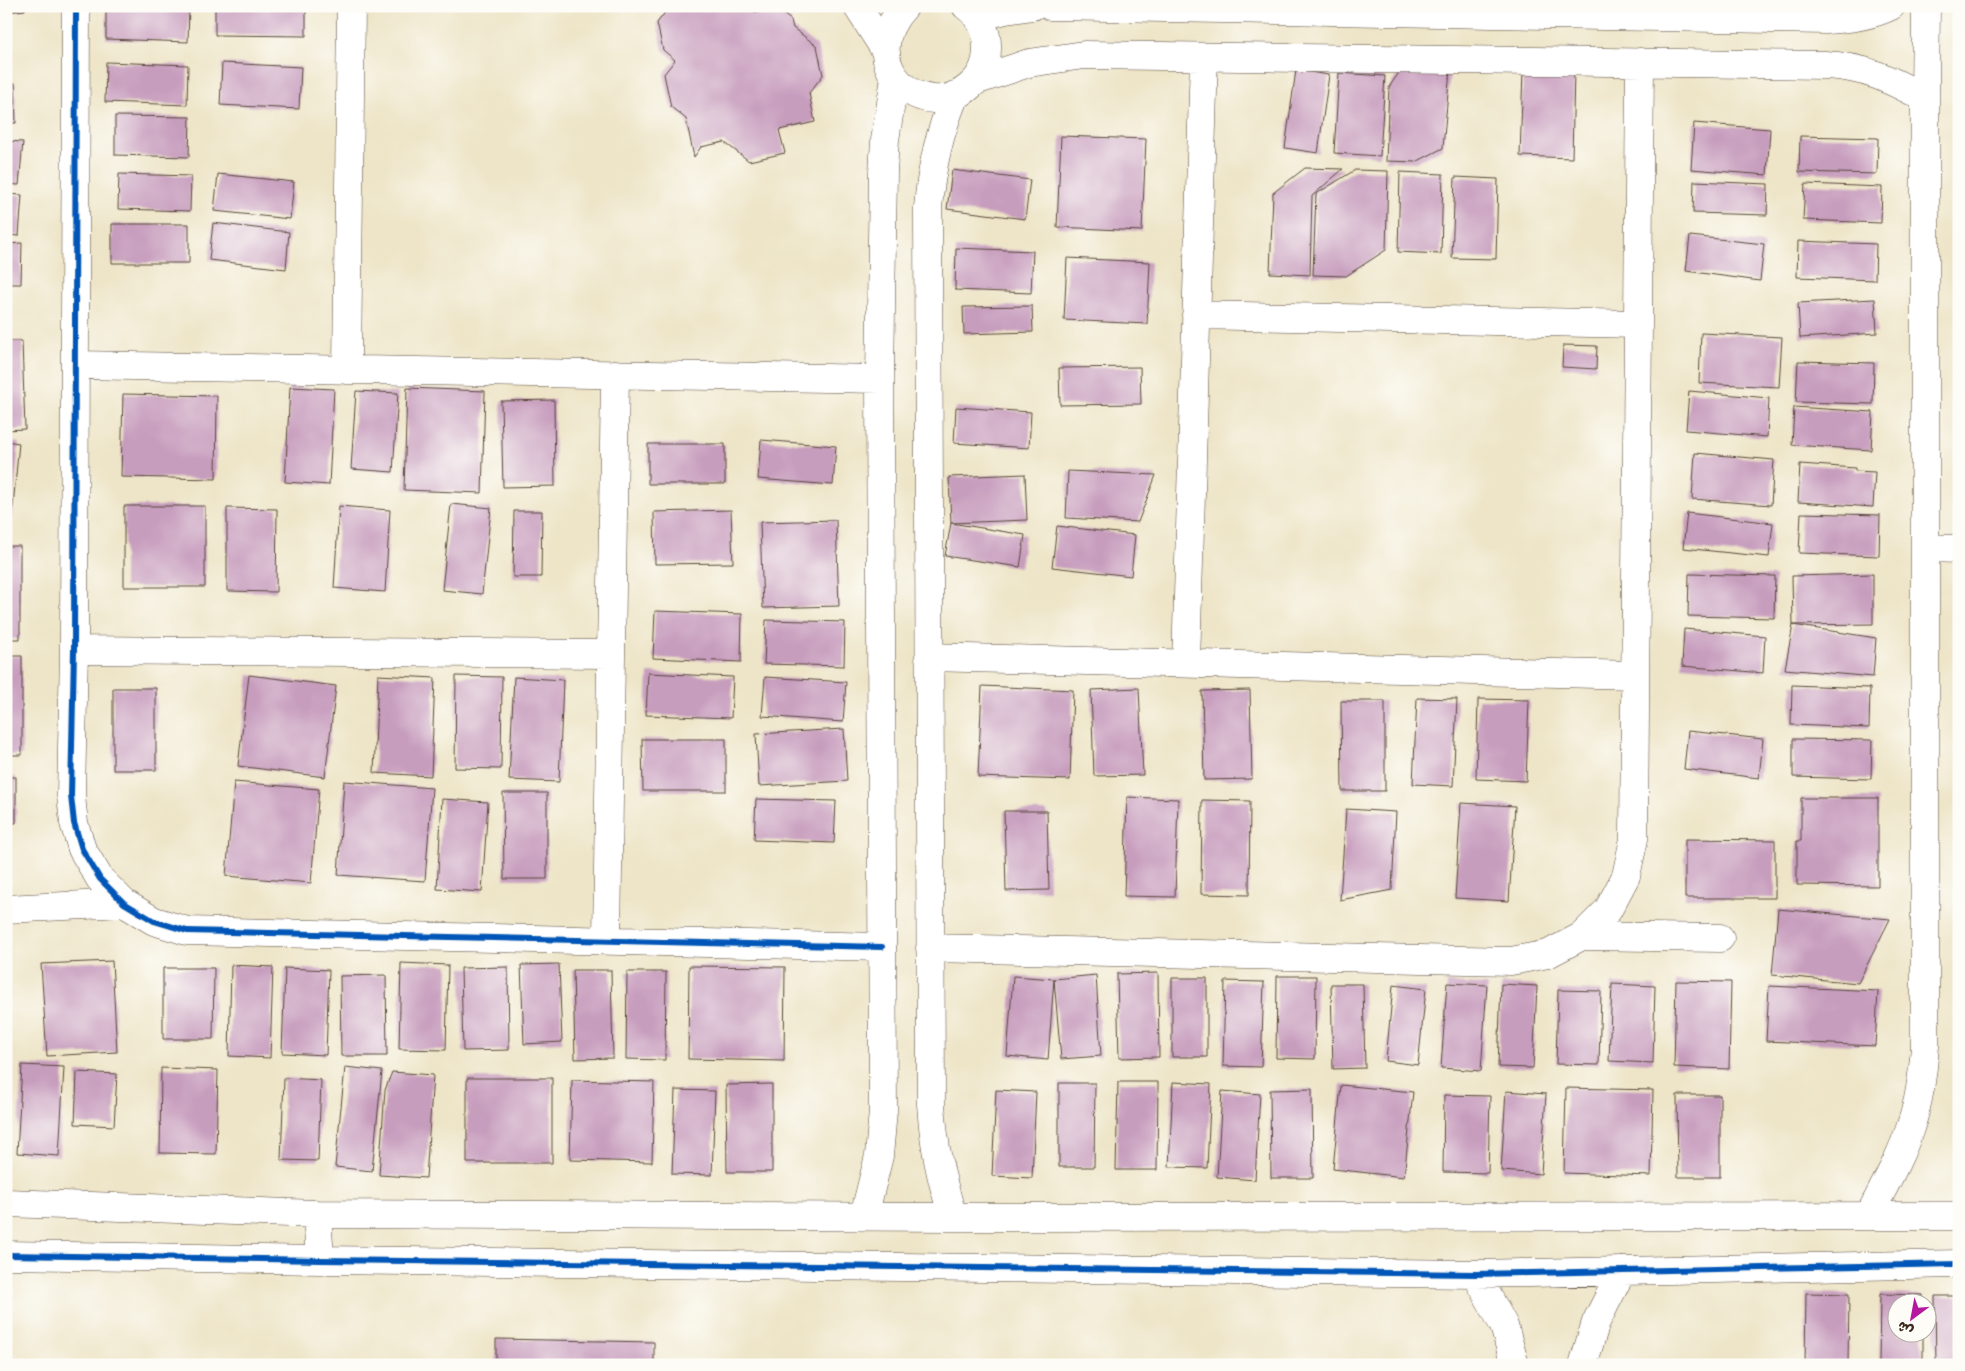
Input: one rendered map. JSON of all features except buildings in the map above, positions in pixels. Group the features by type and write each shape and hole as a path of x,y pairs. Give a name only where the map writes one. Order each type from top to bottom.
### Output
{"street":[{"path":"76,6 74,650 71,796 74,823 82,849 100,879 124,903 154,921 186,931 882,947"},
{"path":"347,370 351,6"},
{"path":"857,6 885,50"},
{"path":"905,6 894,18 887,33 885,50 888,65 895,78 908,90 923,97 939,99 1029,63 1075,56 1846,66 1867,70 1887,78 1924,98"},
{"path":"972,11 1006,10 1033,6"},
{"path":"1050,6 1646,12 1847,19 1868,15 1891,6"},
{"path":"1869,1216 1896,1163 1911,1126 1921,1087 1925,1046 1926,548 1924,98 1926,6"},
{"path":"953,1217 940,1176 932,1128 928,208 935,150 944,122 965,88 983,70 987,56 988,43 984,29 972,11"},
{"path":"1186,663 1204,57"},
{"path":"930,948 1511,961 1548,954 1582,936 1608,910 1626,876 1634,839 1640,62"},
{"path":"864,1216 875,1177 882,1134 880,379 885,140 895,78"},
{"path":"1196,315 1638,324"},
{"path":"74,365 880,379"},
{"path":"607,940 615,374"},
{"path":"1926,548 1959,549"},
{"path":"74,650 611,654"},
{"path":"929,657 1635,675"},
{"path":"6,909 124,903"},
{"path":"1582,936 1720,938"},
{"path":"6,1203 317,1214 953,1217 1959,1216"},
{"path":"317,1214 320,1260"},
{"path":"6,1255 1476,1274 1959,1264"},
{"path":"1583,1365 1586,1349 1596,1322 1622,1271"},
{"path":"1476,1274 1504,1326 1515,1365"}],"cycle path":[{"path":"76,6 74,650 71,796 74,823 82,849 100,879 124,903 154,921 187,931 882,947"},
{"path":"6,1255 1476,1274 1959,1264"}]}
